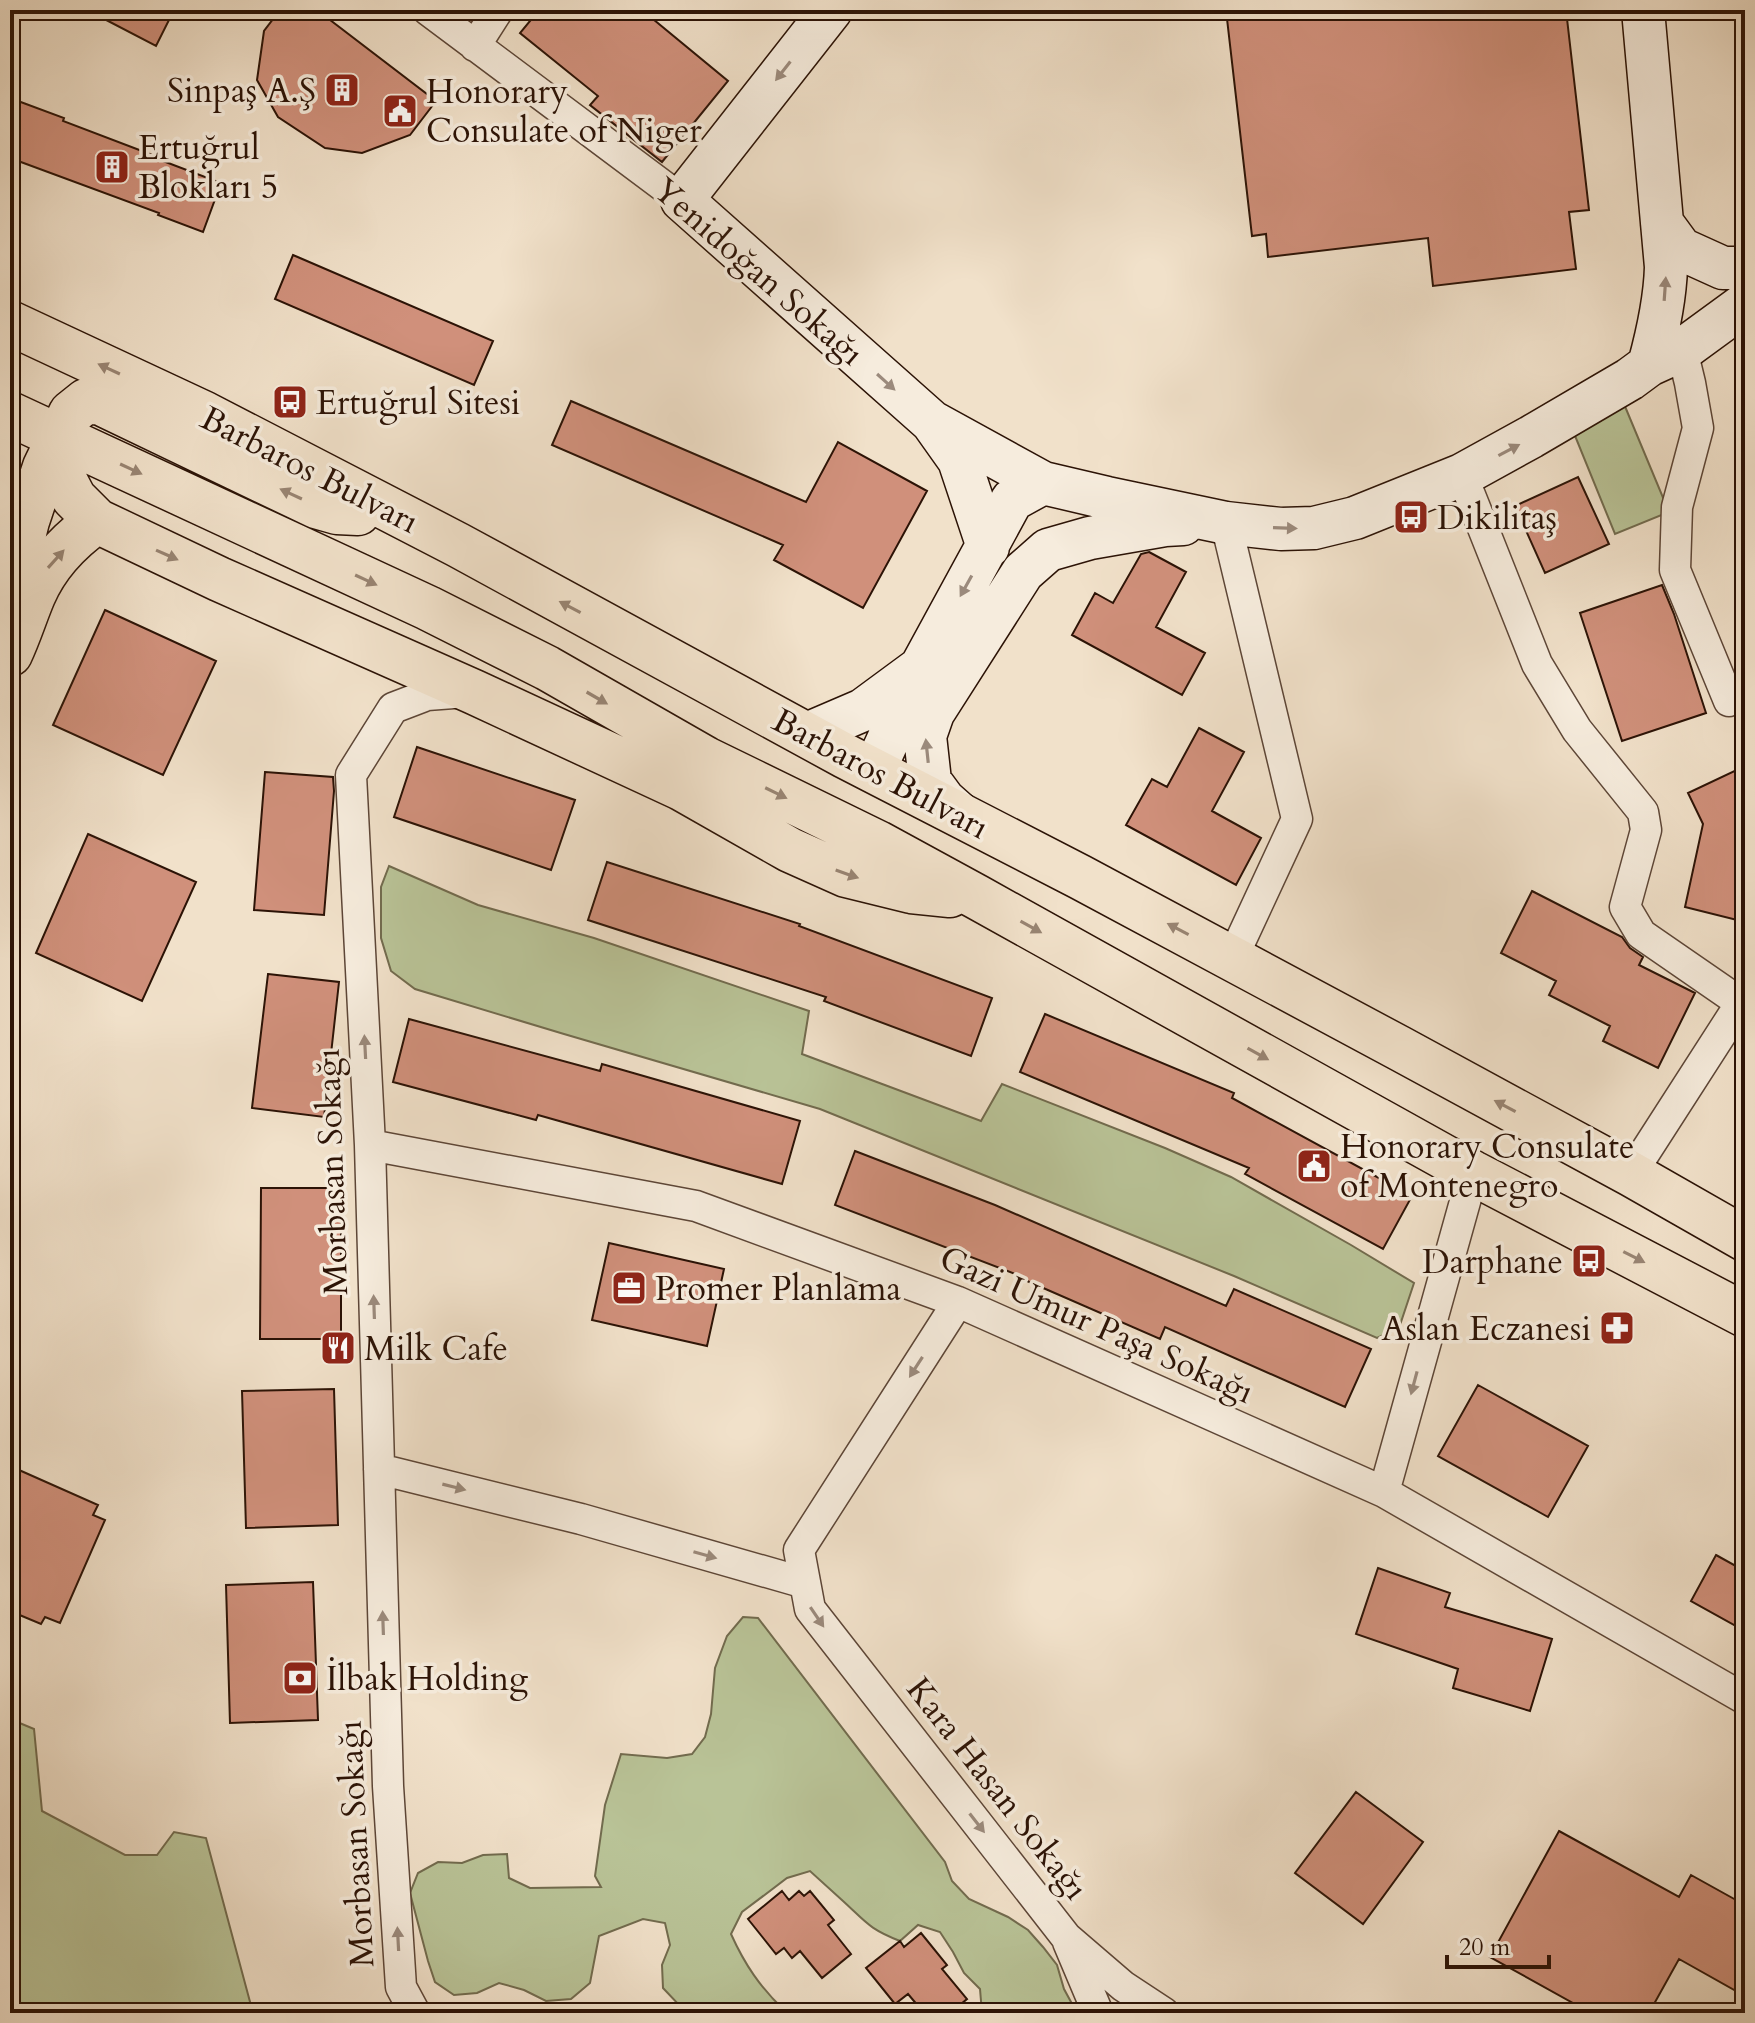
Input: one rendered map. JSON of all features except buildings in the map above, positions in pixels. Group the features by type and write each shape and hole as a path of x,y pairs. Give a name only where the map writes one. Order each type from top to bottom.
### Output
{"main road":[{"name":"Barbaros Bulvarı","path":"10,323 205,414 393,511 874,771 1232,959 1631,1174 1745,1239"},
{"path":"10,588 45,467 71,413 86,401 101,403 316,506 350,513 393,511"},
{"name":"Barbaros Bulvarı","path":"10,414 428,608 547,668 706,759 878,843 1473,1173 1745,1315"},
{"path":"60,436 62,475 74,498 97,521 681,788 790,850 846,875 911,891 977,897"},
{"path":"10,654 46,570 79,534 97,521"},
{"path":"653,775 683,777 706,759 715,726 717,703 712,684"},
{"path":"874,771 871,821 878,843"}],"street":[{"name":"Yenidoğan Sokağı","path":"428,10 682,200 932,422"},
{"path":"475,46 498,10"},
{"path":"682,200 831,10"},
{"path":"1643,10 1666,267 1666,293 1660,326 1665,357 1690,383 1698,428 1677,507 1675,570 1729,701"},
{"path":"1662,223 1681,249 1723,268 1745,268"},
{"path":"932,422 1043,483 1226,523 1281,529 1314,528 1355,518 1462,475 1630,379 1745,304"},
{"path":"932,422 959,460 988,547"},
{"path":"1462,475 1537,664 1577,730 1643,812 1646,830 1625,907 1641,934 1743,1001 1631,1174"},
{"path":"874,771 921,667 1012,500 1043,483"},
{"path":"962,816 944,800 930,781 925,736 933,713 1023,572 1048,550 1090,538 1165,525 1226,523"},
{"path":"1226,523 1297,819 1232,959"},
{"path":"807,734 863,710 921,667"},
{"name":"Morbasan Sokağı","path":"415,2013 401,1987 388,1786 370,1145 351,775 393,708 427,695 474,692"},
{"name":"Gazi Umur Paşa Sokağı","path":"370,1145 696,1206 958,1302 1384,1492 1745,1699"},
{"path":"1384,1492 1473,1173"},
{"name":"Kara Hasan Sokağı","path":"958,1302 799,1550 810,1609 1066,1937 1123,1986 1164,2013"},
{"path":"379,1469 581,1519 805,1583"},
{"path":"1066,1937 1098,2013"}],"green space":[{"path":"1624,404 1669,512 1615,534 1571,426"},
{"path":"389,866 478,905 594,938 809,1011 802,1054 981,1121 1002,1084 1231,1177 1414,1283 1399,1328 1377,1338 1234,1276 820,1109 415,989 391,971 381,938 381,887"},
{"path":"743,1617 758,1618 945,1862 952,1881 969,1899 1028,1930 1043,1947 1057,1965 1064,1989 1077,2013 982,2013 980,1989 964,1973 940,1932 918,1925 900,1941 881,1933 810,1871 787,1878 742,1912 731,1934 754,1975 784,2013 702,2013 679,2005 663,1988 662,1965 670,1945 665,1923 643,1919 599,1936 590,1983 571,1999 546,2001 524,1990 499,1983 477,1993 454,1995 435,1982 410,1893 418,1873 438,1862 462,1863 483,1855 507,1854 509,1878 530,1888 601,1887 595,1876 605,1805 621,1754 667,1758 692,1754 705,1737 711,1714 715,1668 727,1636"},
{"path":"10,1719 34,1729 42,1811 125,1855 157,1855 174,1832 206,1838 253,2013 10,2013"}],"place":[{"name":"Sinpaş A.Ş","path":"342,90"},
{"name":"Honorary Consulate of Niger","path":"400,111"},
{"name":"Ertuğrul Blokları 5","path":"112,167"},
{"name":"Ertuğrul Sitesi","path":"290,402"},
{"name":"Dikilitaş","path":"1411,517"},
{"name":"Honorary Consulate of Montenegro","path":"1314,1166"},
{"name":"Darphane","path":"1589,1261"},
{"name":"Promer Planlama","path":"629,1288"},
{"name":"Aslan Eczanesi","path":"1617,1328"},
{"name":"Milk Cafe","path":"338,1348"},
{"name":"İlbak Holding","path":"300,1678"}]}
